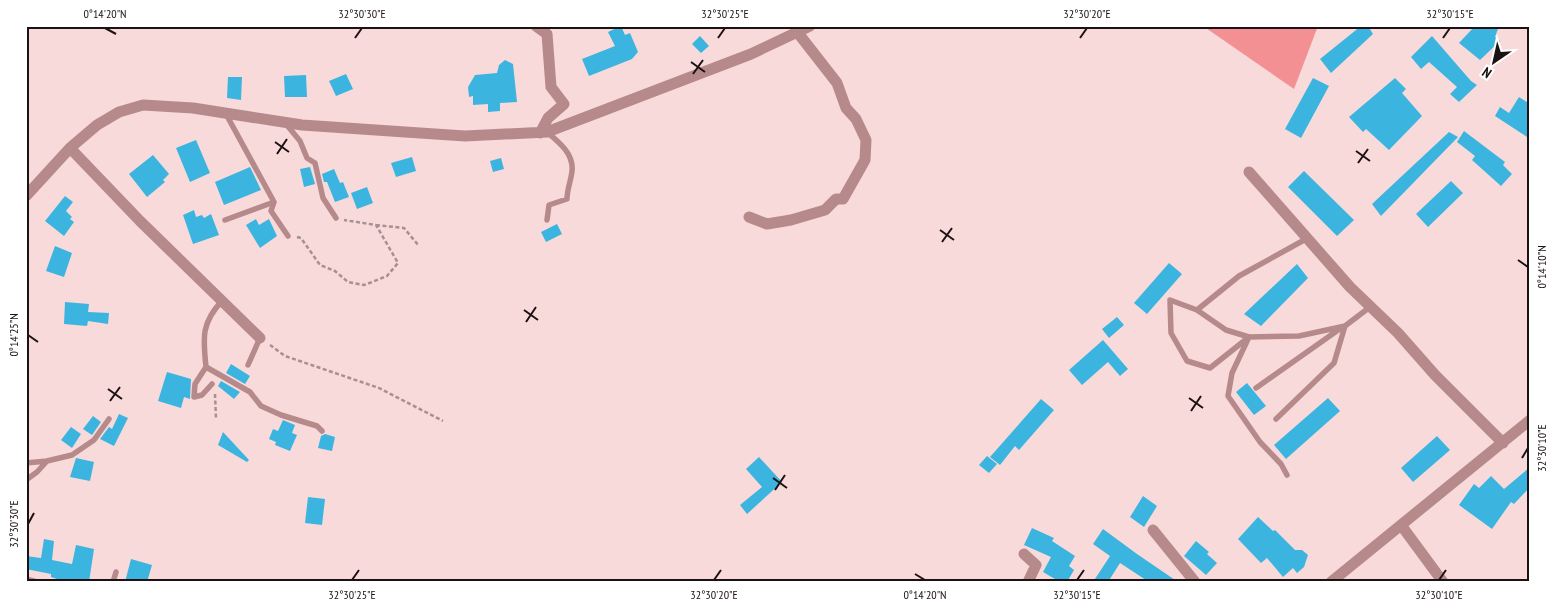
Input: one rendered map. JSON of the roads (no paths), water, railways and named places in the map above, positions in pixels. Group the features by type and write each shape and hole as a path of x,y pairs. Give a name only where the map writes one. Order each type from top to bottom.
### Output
{"street":[{"path":"536,26 547,34 551,87 564,104 572,123"},
{"path":"26,196 70,148 97,125 119,112 143,105 170,105 285,122 465,136 544,132 696,76 798,33 810,26"},
{"path":"749,217 767,224 791,220 825,210 836,199 843,199 865,160 866,140 862,130 846,108 833,76 819,62 798,33"},
{"path":"544,132 548,118 564,104"},
{"path":"70,148 260,338"},
{"path":"1249,172 1306,239 1503,443"},
{"path":"1331,582 1530,420"},
{"path":"1400,525 1443,582"},
{"path":"1153,530 1194,582"},
{"path":"1024,554 1036,565 1028,582"}],"lane":[{"path":"226,114 274,202 271,211 288,236"},
{"path":"285,122 300,141 307,158 315,163 323,198 336,218"},
{"path":"544,132 563,146 570,156 573,171 568,186 567,199 549,205 547,220"},
{"path":"225,220 274,202"},
{"path":"1197,310 1238,276 1306,239"},
{"path":"1249,337 1210,368 1187,362 1171,333 1170,300 1197,310 1226,330 1249,337 1299,336 1345,326"},
{"path":"212,384 202,395 194,397 195,384 206,367 205,327 211,313 222,301"},
{"path":"1256,388 1370,307"},
{"path":"1276,419 1334,363 1345,326"},
{"path":"1249,337 1232,372 1228,396 1260,442 1281,464 1287,475"},
{"path":"248,365 260,338"},
{"path":"206,367 250,392 261,406 280,415 317,426 322,431"},
{"path":"26,462 46,461 72,454 94,440 109,418"},
{"path":"26,480 37,472 46,461"},
{"path":"113,582 116,572"},
{"path":"26,579 37,582"}]}
